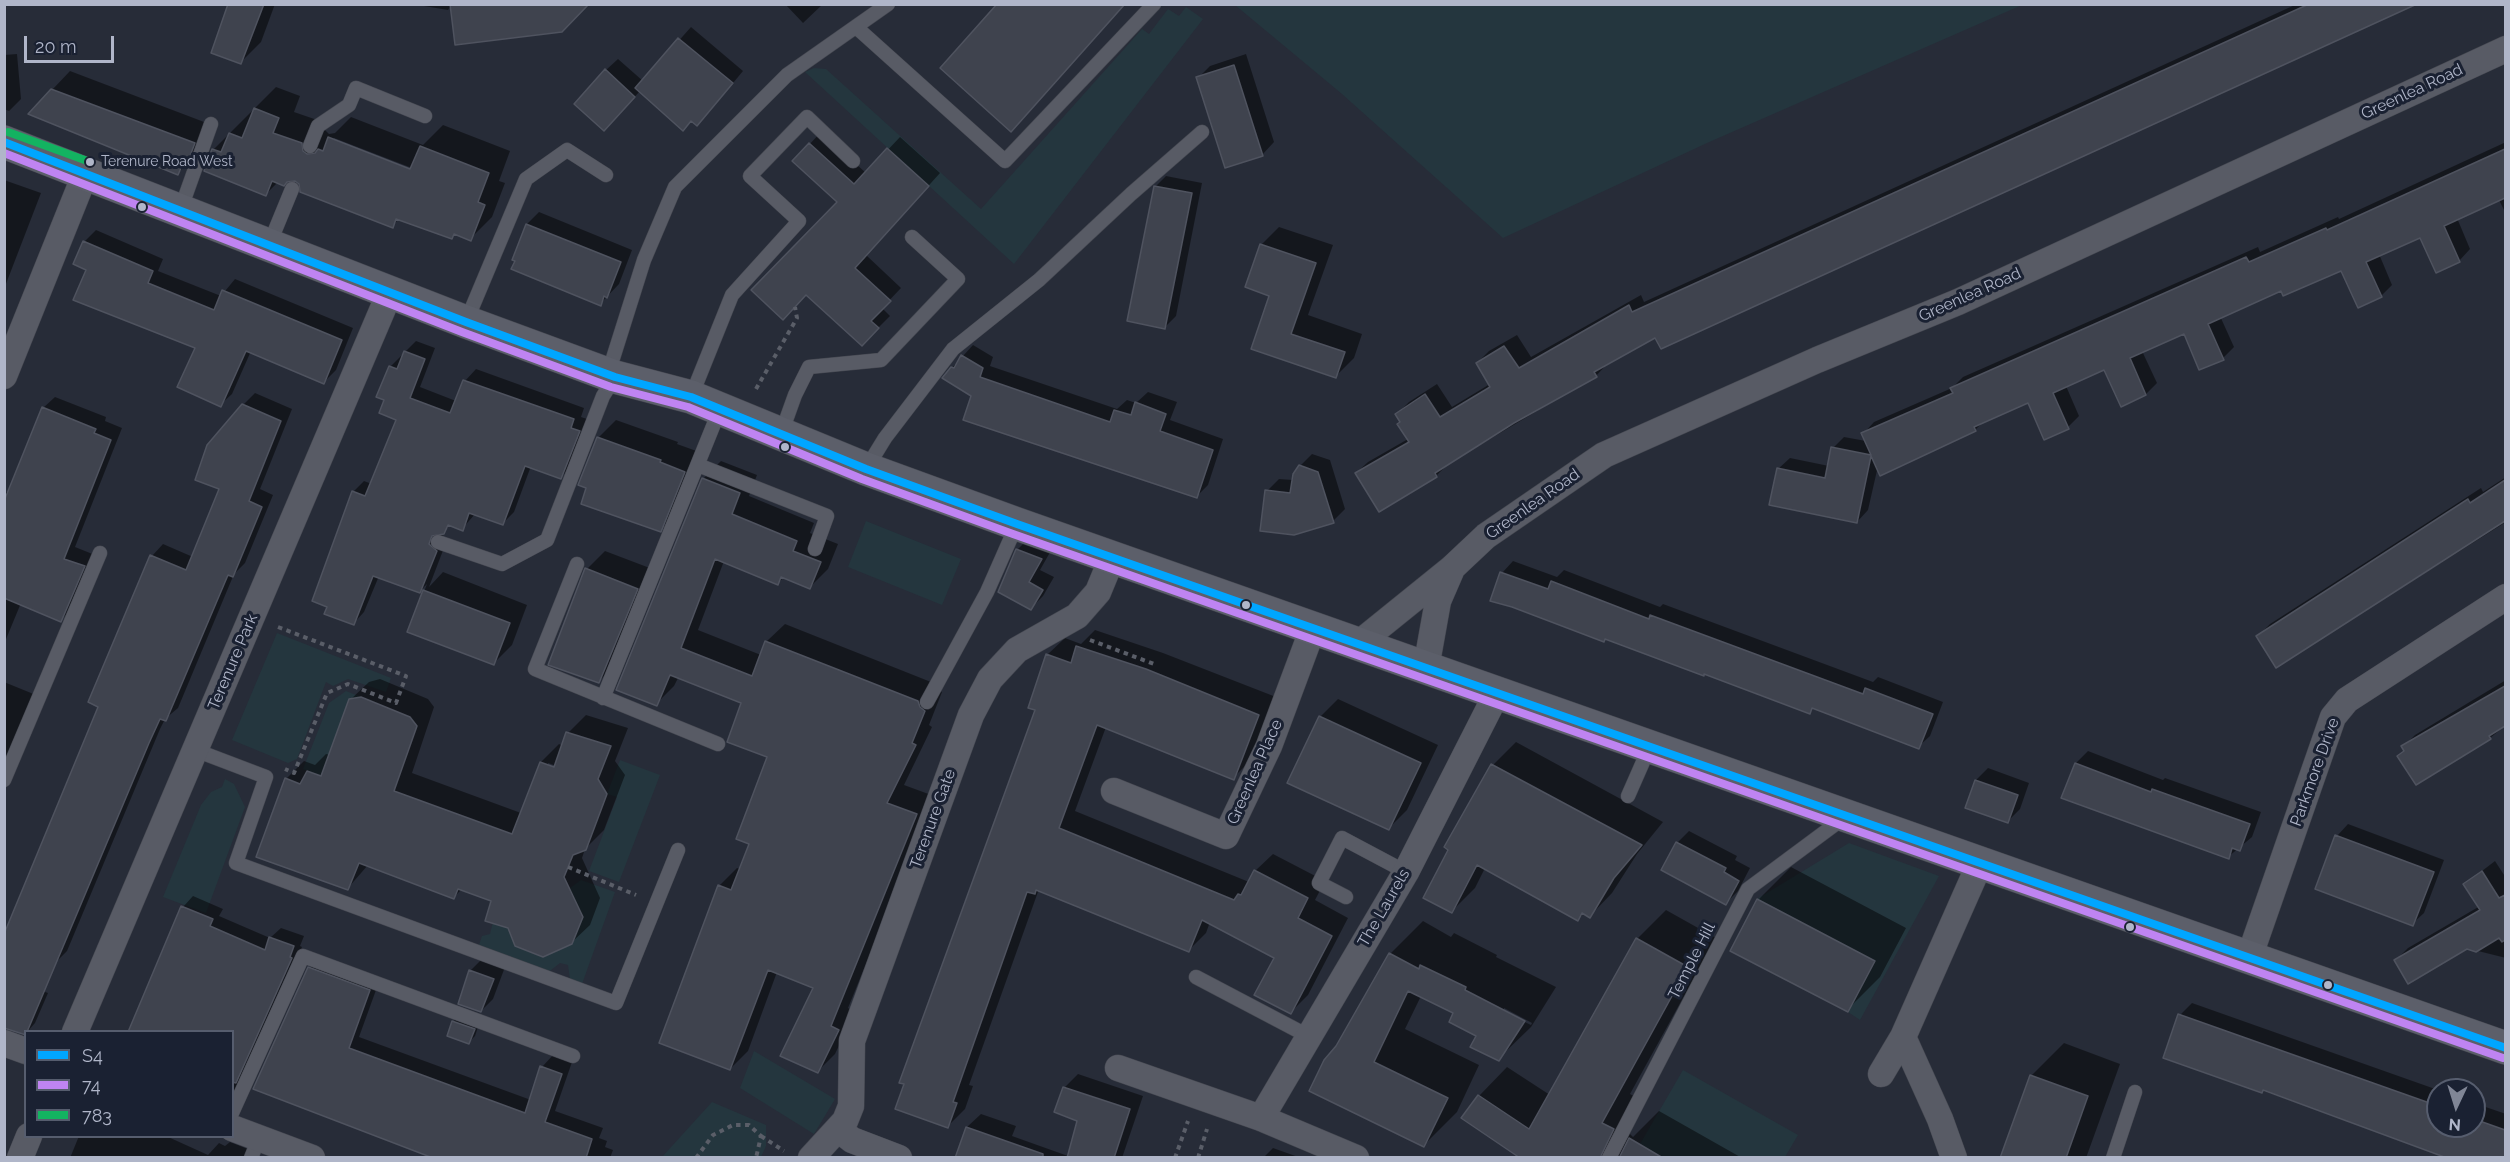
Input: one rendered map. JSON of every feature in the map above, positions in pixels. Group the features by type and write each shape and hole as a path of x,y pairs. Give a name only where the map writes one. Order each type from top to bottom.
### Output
{"main road":[{"path":"4,142 87,172 180,211 466,322 611,375 706,403 866,469 1017,524 2505,1048"}],"street":[{"name":"Greenlea Road","path":"1358,644 1452,568 1486,536 1604,455 1817,360 1958,302 2505,49"},
{"path":"4,376 87,172"},
{"name":"Terenure Park","path":"76,1030 390,292"},
{"name":"Terenure Gate","path":"799,1155 838,1129 845,1121 851,1106 852,1041 971,715 990,679 1017,650 1077,616 1098,591 1112,558"},
{"name":"Greenlea Road","path":"1426,668 1438,601 1452,568"},
{"name":"Parkmore Drive","path":"2249,958 2333,717 2347,700 2505,597"},
{"name":"Greenlea Place","path":"1114,791 1226,836 1269,746 1313,628"},
{"name":"The Laurels","path":"1261,1118 1406,872 1497,693"},
{"path":"1881,1074 1903,1036 1980,863"},
{"path":"1903,1036 1940,1119 1954,1158"},
{"path":"4,1043 24,1050"},
{"path":"1118,1068 1261,1118 1356,1158"},
{"path":"838,1129 852,1140 899,1158"},
{"path":"234,1130 255,1148 312,1158"},
{"path":"20,1158 29,1138"}],"lane":[{"path":"438,542 502,564 547,540 611,375 644,260 675,187 787,75 888,4"},
{"path":"856,27 1005,161 1154,4"},
{"path":"310,146 318,126 350,105 356,88 425,116"},
{"path":"603,698 698,465 706,403 732,296 799,221 750,176 807,117 853,161"},
{"path":"180,211 211,124"},
{"path":"866,469 885,438 953,349 1039,280 1131,194 1202,132"},
{"path":"466,322 526,179 567,150 606,175"},
{"path":"269,245 292,189"},
{"path":"781,434 795,395 809,367 881,360 958,279 912,237"},
{"path":"698,465 827,516 814,549"},
{"path":"927,702 987,592 1017,524"},
{"path":"4,780 100,553"},
{"path":"577,564 535,669 718,744"},
{"path":"1628,796 1650,746"},
{"path":"195,750 266,777 236,863 616,1004 678,850"},
{"name":"Temple Hill","path":"1609,1158 1748,889 1846,816"},
{"path":"1346,897 1319,883 1342,838 1406,872"},
{"path":"234,1109 303,956 573,1056"},
{"path":"1196,977 1310,1037"},
{"path":"2113,1158 2135,1092"}],"path":[{"path":"754,393 797,318 795,307"},
{"path":"1077,616 1083,637 1154,664"},
{"path":"252,617 406,676 396,703 348,684 327,693 294,773 284,769"},
{"path":"568,867 656,903"},
{"path":"1175,1158 1197,1095"},
{"path":"696,1158 713,1136 733,1125 749,1125 761,1136 799,1155"},
{"path":"756,1158 761,1136"}],"shaded area":[{"path":"1235,5 2022,5 1707,143 1503,238 1342,94"},
{"path":"1186,7 1203,19 1014,264 805,72 814,68 826,69 981,209 1142,29 1149,34 1168,9 1179,16"},
{"path":"866,521 961,559 942,605 848,567"},
{"path":"277,633 391,678 386,692 348,679 333,686 326,682 297,759 288,763 232,740"},
{"path":"346,691 361,697 349,700 332,780 303,769 329,703"},
{"path":"620,760 660,775 619,882 589,871 617,797 607,794"},
{"path":"225,779 234,784 245,807 206,913 163,897 201,805 211,792 222,787"},
{"path":"1849,843 1939,876 1860,1020 1848,1012 1874,961 1757,899"},
{"path":"581,880 615,892 582,984 570,979 568,965 560,963 546,974 478,948 482,936 490,934 499,896 504,918 515,946 543,957 572,944 583,917 570,888"},
{"path":"754,1051 835,1099 814,1134 740,1088"},
{"path":"1683,1070 1798,1135 1785,1157 1663,1157 1640,1144"},
{"path":"712,1102 766,1125 766,1146 761,1157 662,1157"}],"building":[{"path":"228,4 264,4 241,64 211,53"},
{"path":"450,4 589,4 562,32 455,45"},
{"path":"997,4 1125,4 1011,132 940,68"},
{"path":"2309,4 2417,4 1661,349 1655,338 1594,372 1597,377 1514,423 1435,473 1437,477 1379,512 1355,473 1409,442 1397,424 1400,422 1395,414 1425,394 1440,417 1490,387 1476,363 1504,346 1519,368 1629,305 1632,312"},
{"path":"678,38 733,83 697,126 691,121 683,131 635,88"},
{"path":"1234,65 1263,156 1225,168 1196,77"},
{"path":"605,69 635,97 604,131 574,104"},
{"path":"51,89 195,143 187,164 183,163 178,175 28,114"},
{"path":"254,108 279,118 273,133 302,143 303,151 307,154 315,153 318,149 323,151 328,137 410,169 420,146 489,173 478,202 485,205 471,241 454,234 452,239 396,219 393,228 300,192 299,184 295,181 287,182 284,186 272,181 266,196 204,171 212,149 221,152 229,133 242,138"},
{"path":"809,143 854,184 887,148 929,186 855,268 891,301 871,321 879,328 862,346 806,295 783,320 751,290 837,202 792,161"},
{"path":"2505,149 2505,198 2444,226 2460,262 2436,273 2420,238 2366,262 2382,297 2358,308 2341,271 2283,296 2281,291 2208,324 2224,360 2199,370 2184,334 2130,358 2146,395 2121,407 2104,370 2053,393 2069,429 2044,440 2028,403 1974,427 1976,431 1880,476 1871,456 1857,523 1769,505 1777,468 1825,478 1831,447 1871,455 1861,433 1953,393 1950,388 2246,257 2249,262 2326,228 2327,230"},
{"path":"1154,186 1192,193 1165,329 1127,321"},
{"path":"526,224 621,262 607,298 604,296 601,306 511,269 515,261 512,260"},
{"path":"83,241 153,271 148,283 214,310 222,290 342,340 324,384 246,351 221,407 177,387 195,348 73,300 86,270 73,264"},
{"path":"1260,244 1316,263 1291,334 1345,352 1336,378 1251,349 1269,296 1245,287"},
{"path":"404,351 425,359 410,398 450,413 463,380 574,419 571,428 580,431 561,479 525,466 503,525 469,513 463,531 448,525 444,534 432,536 429,544 437,551 420,593 373,576 354,625 324,614 327,607 312,601 352,491 365,496 396,420 379,413 384,400 376,397 389,366 397,369"},
{"path":"961,355 983,368 980,377 1110,422 1114,410 1131,415 1135,402 1166,414 1160,431 1213,450 1197,498 963,420 971,396 942,378 951,367 954,368"},
{"path":"242,404 281,421 249,501 262,507 233,577 228,575 166,721 160,719 149,743 28,1030 24,1030 24,1034 4,1028 4,934 98,707 88,702 150,555 186,570 219,489 195,480 207,445"},
{"path":"42,407 96,429 94,433 111,440 64,559 85,566 61,622 4,598 4,501"},
{"path":"597,437 661,460 660,462 685,472 661,532 581,504 586,488 578,485"},
{"path":"1299,465 1318,472 1334,523 1294,535 1260,531 1265,490 1290,493 1293,474"},
{"path":"702,478 740,493 732,514 797,541 793,551 821,562 810,589 781,577 778,585 715,559 681,648 752,676 765,641 918,701 920,707 925,711 912,743 916,745 887,803 917,814 831,1026 839,1030 818,1073 780,1056 813,988 768,970 730,1070 659,1043 718,885 731,890 749,844 736,839 767,757 727,742 741,703 670,675 657,706 616,690"},
{"path":"2505,480 2505,521 2276,668 2256,636 2468,499 2470,503"},
{"path":"1016,549 1042,559 1029,582 1043,590 1031,610 998,592"},
{"path":"585,568 638,589 599,683 548,665"},
{"path":"1500,572 1548,589 1551,581 1649,619 1650,615 1863,694 1865,688 1933,714 1919,749 1812,708 1810,714 1605,639 1604,642 1490,601"},
{"path":"423,590 510,623 494,665 407,632"},
{"path":"1076,646 1146,669 1259,715 1234,780 1097,725 1059,828 1234,900 1238,894 1241,895 1254,870 1308,898 1298,918 1332,936 1291,1014 1254,995 1274,958 1202,920 1189,952 1036,890 1035,894 1027,892 953,1102 957,1103 948,1128 895,1109 904,1084 899,1083 1035,710 1028,708 1046,654 1071,663"},
{"path":"2505,686 2505,726 2489,736 2491,739 2416,785 2397,756 2404,751 2401,746"},
{"path":"361,697 410,717 417,726 394,791 512,834 540,762 554,767 566,732 611,746 598,779 607,794 586,850 573,855 564,877 583,917 572,944 543,957 515,946 508,928 485,921 491,901 458,889 454,899 359,863 348,890 256,857 285,778 300,784 307,771 321,776 349,699"},
{"path":"1319,716 1421,763 1389,830 1287,783"},
{"path":"2075,763 2151,792 2152,789 2250,824 2240,851 2232,848 2229,859 2061,798"},
{"path":"1491,764 1642,845 1614,878 1590,918 1582,913 1578,921 1477,865 1452,913 1423,898 1448,850 1444,847"},
{"path":"1975,780 2018,795 2008,823 1965,808"},
{"path":"2335,835 2434,872 2413,926 2315,889"},
{"path":"1676,842 1726,868 1724,872 1739,881 1726,905 1661,870"},
{"path":"2482,871 2499,898 2505,895 2505,940 2502,942 2499,938 2476,952 2467,949 2408,984 2394,960 2480,910 2463,884"},
{"path":"1757,899 1875,961 1848,1012 1730,951"},
{"path":"181,906 213,919 210,926 265,950 269,937 294,946 290,957 292,958 236,1083 234,1082 234,1030 129,1030"},
{"path":"1636,938 1688,967 1602,1123 1614,1129 1600,1158 1520,1158 1461,1118 1478,1095 1529,1129"},
{"path":"1389,953 1419,969 1420,965 1466,987 1465,990 1525,1021 1499,1061 1470,1047 1476,1036 1449,1022 1453,1013 1408,991 1374,1062 1448,1098 1424,1147 1309,1091 1324,1060 1336,1046"},
{"path":"308,967 370,990 349,1048 525,1113 540,1066 562,1074 545,1122 592,1139 586,1158 433,1158 253,1089"},
{"path":"469,970 494,979 481,1012 458,1004"},
{"path":"2178,1014 2426,1102 2426,1138 2486,1138 2486,1123 2505,1130 2505,1158 2447,1158 2263,1090 2262,1093 2163,1058"},
{"path":"452,1021 475,1029 469,1044 447,1036"},
{"path":"2030,1075 2088,1096 2066,1158 2000,1158"},
{"path":"1063,1087 1130,1109 1114,1158 1067,1158 1077,1121 1054,1112"},
{"path":"966,1127 1043,1154 1043,1158 955,1158"},
{"path":"1629,1138 1663,1158 1619,1158"}],"transit line":[{"name":"783","path":"8,132 90,162"},
{"name":"S4","path":"4,142 466,322 615,377 691,397 866,469 1017,524 2506,1048"},
{"name":"74","path":"4,153 462,332 611,387 688,407 862,479 1013,534 2503,1058"}],"place":[{"name":"Terenure Road West","path":"90,162"}]}
